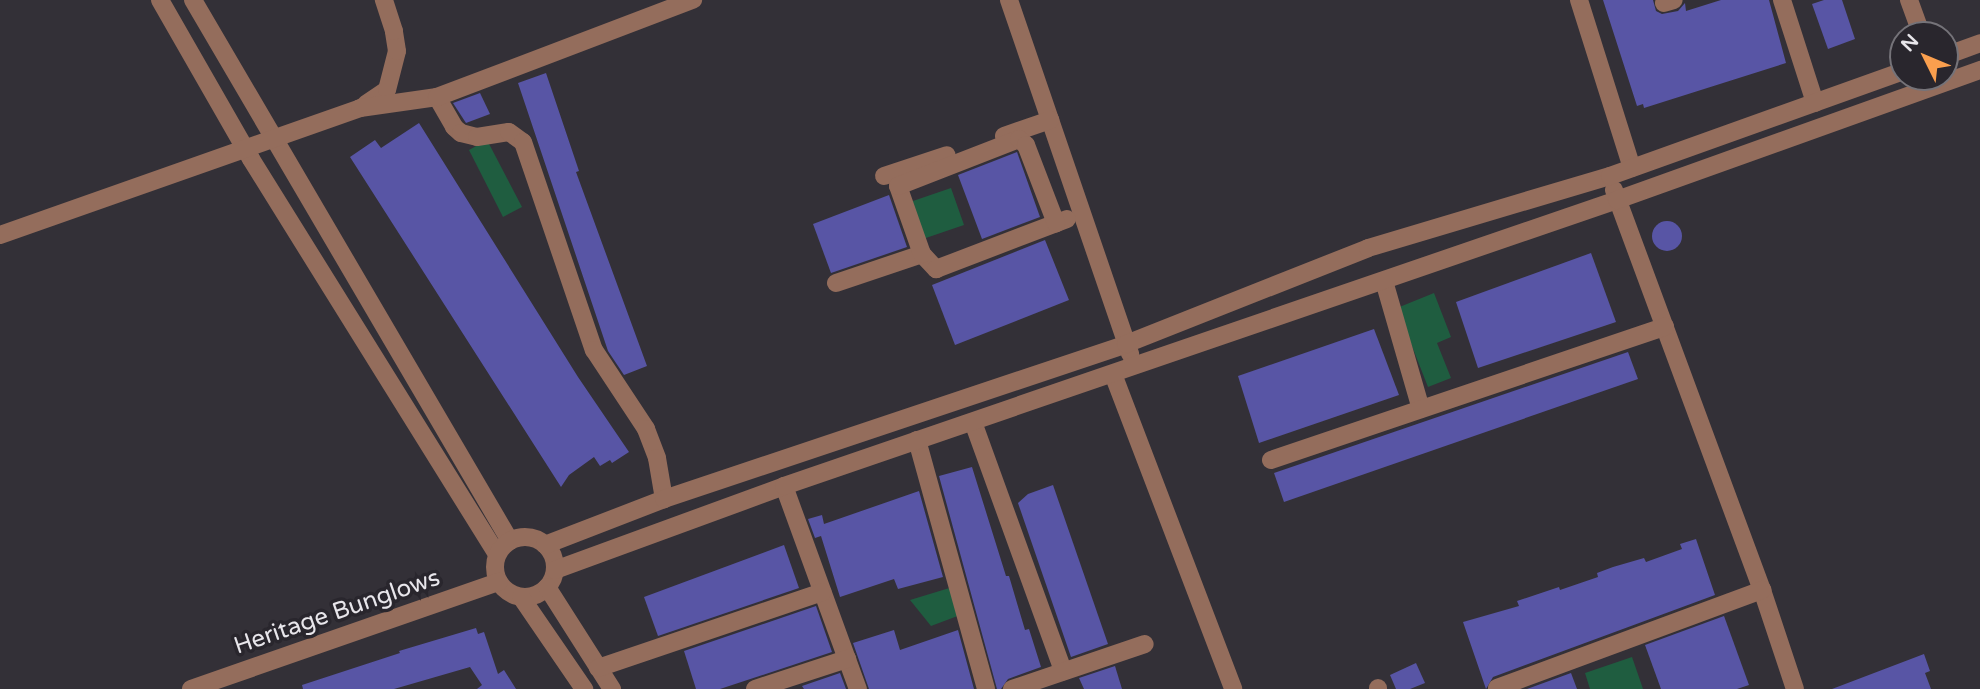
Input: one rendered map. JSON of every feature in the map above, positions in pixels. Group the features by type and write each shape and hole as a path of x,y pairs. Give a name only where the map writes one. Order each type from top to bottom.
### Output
{"street":[{"path":"160,0 245,148 498,554"},
{"path":"193,0 510,541"},
{"path":"360,108 387,90 393,72 397,51 384,0"},
{"path":"0,235 360,108 437,97 693,0"},
{"path":"1009,0 1134,366"},
{"path":"1579,0 1632,168"},
{"path":"1782,0 1815,103"},
{"path":"1909,0 1917,21"},
{"path":"1959,51 1980,43"},
{"path":"555,570 784,486 1617,200 1980,69"},
{"path":"545,545 664,499 1126,344 1368,248 1610,176 1889,76"},
{"path":"437,97 454,127 461,133 477,137 509,132 523,142 594,350 646,429 657,458 664,499"},
{"path":"884,176 1050,120"},
{"path":"1056,223 1026,145 1019,139 898,186 922,254 936,269 1056,223 1082,213"},
{"path":"1610,176 1762,590 1795,689"},
{"path":"836,283 922,254"},
{"path":"1384,281 1421,409"},
{"path":"1271,460 1665,327"},
{"path":"1113,374 1228,688"},
{"path":"973,422 1063,671"},
{"path":"917,440 986,689"},
{"path":"784,486 858,689"},
{"path":"528,537 545,545 551,552 555,570 547,587 540,593 521,597 499,582 495,563 498,554 510,541 528,537"},
{"name":"Heritage Bunglows","path":"191,689 217,685 499,582"},
{"path":"547,587 612,689"},
{"path":"1497,688 1762,590"},
{"path":"598,668 823,592"},
{"path":"521,597 584,689"},
{"path":"1012,689 1145,645"},
{"path":"755,689 847,659"}],"green space":[{"path":"487,140 522,207 503,217 469,150"},
{"path":"951,188 964,225 920,240 907,203"},
{"path":"1434,293 1451,337 1437,343 1451,378 1428,387 1397,308"},
{"path":"956,586 963,614 931,626 910,600"},
{"path":"1632,657 1643,689 1590,689 1585,673"}],"building":[{"path":"1603,0 1653,0 1656,11 1662,14 1678,11 1685,3 1686,11 1721,0 1769,0 1786,63 1644,108 1643,104 1637,106"},
{"path":"1824,0 1842,0 1855,39 1828,49 1812,4"},
{"path":"546,73 579,171 576,172 647,366 624,375 608,351 518,83"},
{"path":"480,93 490,114 466,123 453,103"},
{"path":"419,123 578,377 629,452 612,463 610,460 600,466 594,457 569,475 561,487 350,157 375,140 381,148"},
{"path":"1017,152 1040,217 982,239 958,175"},
{"path":"889,195 907,247 831,273 813,224"},
{"path":"1667,221 1678,225 1682,236 1678,247 1667,251 1656,247 1652,236 1656,225"},
{"path":"1045,240 1069,300 955,345 932,285"},
{"path":"1591,253 1616,322 1478,368 1456,302"},
{"path":"1374,329 1399,395 1259,443 1238,376"},
{"path":"1628,352 1638,379 1284,502 1274,473"},
{"path":"972,467 1006,576 1009,576 1025,630 1029,629 1041,667 1008,679 1001,689 997,689 939,476"},
{"path":"1053,485 1108,644 1071,657 1018,503 1028,494"},
{"path":"919,491 943,577 898,589 894,579 840,597 821,536 815,538 808,519 822,515 824,524"},
{"path":"1696,539 1715,595 1493,677 1486,689 1463,622 1519,606 1517,601 1598,577 1597,573 1613,567 1644,558 1646,562 1682,549 1680,544"},
{"path":"784,545 799,588 658,636 644,597"},
{"path":"816,606 832,652 720,689 696,689 684,651"},
{"path":"1724,616 1749,685 1737,689 1661,689 1645,645"},
{"path":"476,628 478,634 484,632 498,674 504,670 516,689 477,689 482,685 470,667 394,689 303,689 302,685 400,653 399,651"},
{"path":"894,630 900,650 958,630 974,689 869,689 853,643"},
{"path":"1924,654 1930,671 1925,673 1931,689 1832,689"},
{"path":"1416,663 1425,683 1410,689 1396,689 1390,675"},
{"path":"1115,666 1122,689 1084,689 1079,678"},
{"path":"840,673 846,689 804,689 802,686"},
{"path":"1571,673 1577,689 1527,689"}]}
